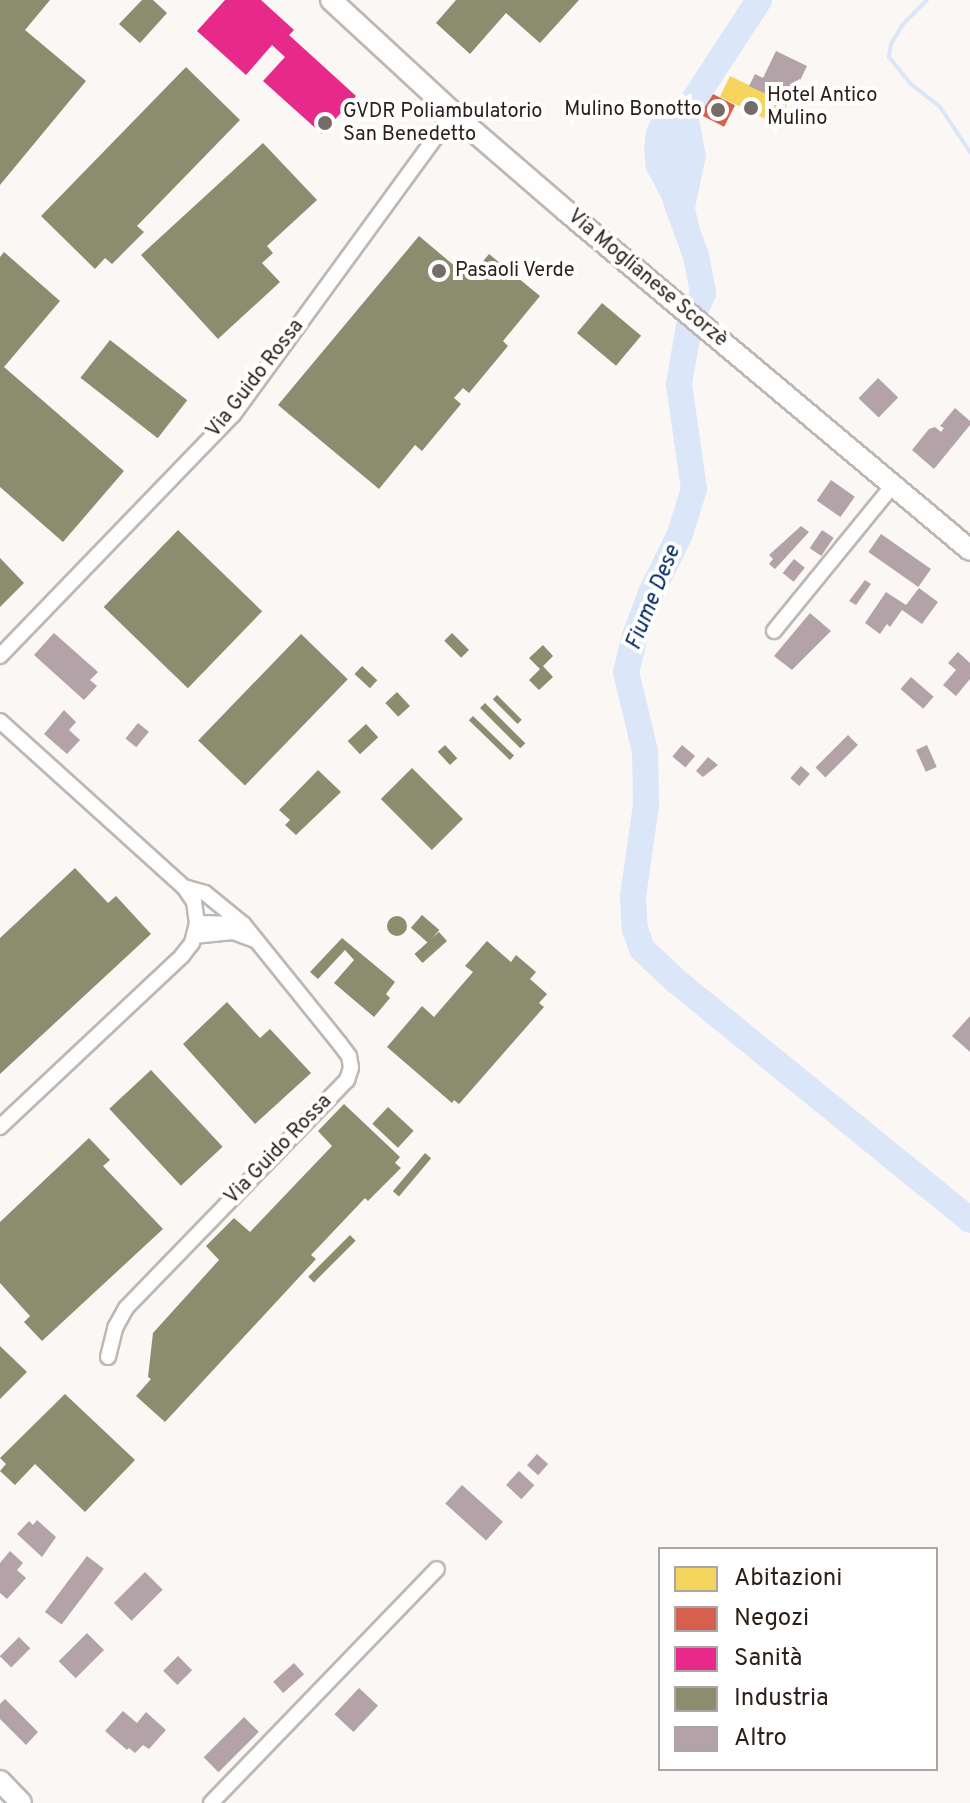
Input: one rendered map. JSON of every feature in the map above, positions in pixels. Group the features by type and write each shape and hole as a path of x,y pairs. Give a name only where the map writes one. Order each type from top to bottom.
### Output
{"main road":[{"name":"Via Moglianese Scorzè","path":"331,0 453,113 970,550"},
{"path":"0,1781 20,1802"}],"street":[{"name":"Via Guido Rossa","path":"0,656 233,415 453,113"},
{"path":"774,631 893,485"},
{"name":"Via Guido Rossa","path":"0,721 184,887 194,902 196,930"},
{"name":"Via Guido Rossa","path":"108,1357 115,1328 126,1308 350,1075 349,1056 243,924 205,893 184,887"},
{"path":"196,930 243,924"},
{"path":"196,930 233,932 255,940"},
{"path":"0,1127 182,956 196,930"},
{"path":"211,1803 437,1569"}],"water":[{"path":"685,102 701,111 699,119 706,156 695,208 699,226 682,237 646,169 644,151 646,130 656,111"}],"building: Abitazioni":[{"path":"730,76 788,104 777,125 720,97"}],"building: Negozi":[{"name":"Mulino Bonotto","path":"711,93 735,105 724,127 700,114"}],"building: Sanità":[{"path":"225,0 261,0 294,30 289,35 356,96 322,134 263,81 285,57 272,45 246,75 197,31"}],"building: Industria":[{"path":"0,0 50,0 25,30 86,81 0,185"},
{"path":"142,0 153,0 167,13 140,43 119,24"},
{"path":"456,0 579,0 540,43 506,13 470,54 436,23"},
{"path":"186,67 240,120 137,226 144,232 112,264 105,258 95,269 41,216"},
{"path":"263,143 317,200 267,246 273,253 262,263 280,282 218,339 141,255"},
{"path":"419,236 469,278 489,254 540,296 503,341 508,346 469,393 463,388 454,398 461,404 422,451 415,445 379,489 278,405"},
{"path":"4,252 60,301 4,367 124,471 63,542 0,487 0,257"},
{"path":"602,303 641,336 616,366 577,333"},
{"path":"110,340 187,400 158,438 80,378"},
{"path":"178,530 262,611 188,688 104,607"},
{"path":"0,558 24,583 0,607"},
{"path":"452,633 469,650 461,658 444,641"},
{"path":"301,634 348,679 245,786 198,740"},
{"path":"543,645 553,656 543,666 553,677 539,690 529,680 540,669 529,658"},
{"path":"362,666 377,680 370,688 354,674"},
{"path":"397,692 410,706 398,717 385,703"},
{"path":"497,695 522,720 518,724 493,699"},
{"path":"485,703 525,743 520,748 480,708"},
{"path":"473,716 514,756 510,760 469,720"},
{"path":"366,724 378,737 360,754 348,741"},
{"path":"445,745 457,758 450,765 438,752"},
{"path":"412,768 463,819 432,850 381,799"},
{"path":"318,770 341,792 296,835 285,825 290,820 279,810"},
{"path":"75,868 108,903 116,896 151,934 0,1074 0,938"},
{"path":"422,915 439,930 428,943 411,928"},
{"path":"397,916 404,919 407,926 404,933 397,936 390,933 387,926 390,919"},
{"path":"439,932 447,941 423,963 414,954"},
{"path":"342,938 395,982 386,994 390,998 374,1017 334,983 354,960 345,950 318,979 310,972"},
{"path":"487,941 511,962 516,955 536,972 530,979 547,994 539,1003 544,1007 459,1104 454,1100 452,1103 387,1047 422,1006 434,1017 473,972 465,966"},
{"path":"227,1002 260,1038 270,1029 311,1073 255,1124 183,1044"},
{"path":"151,1070 223,1147 181,1186 109,1109"},
{"path":"344,1104 400,1157 395,1163 401,1168 368,1201 365,1198 311,1255 316,1259 165,1422 136,1396 151,1379 148,1377 153,1333 219,1260 206,1246 234,1218 250,1232 332,1146 318,1131"},
{"path":"388,1107 414,1131 398,1148 372,1124"},
{"path":"89,1138 110,1160 103,1166 163,1229 42,1341 24,1322 30,1316 0,1283 0,1222"},
{"path":"425,1153 431,1158 399,1196 393,1191"},
{"path":"350,1235 356,1241 314,1282 308,1277"},
{"path":"0,1346 27,1372 0,1399"},
{"path":"65,1394 135,1460 85,1512 35,1464 15,1485 0,1471 6,1464 0,1458"}],"building: Altro":[{"path":"776,51 807,66 794,93 772,83 766,94 749,86 755,74 763,78"},
{"path":"878,378 898,397 879,418 859,398"},
{"path":"955,408 970,421 970,425 934,469 912,450 929,429 935,427 941,432 944,428 940,426"},
{"path":"831,480 855,497 840,517 817,500"},
{"path":"801,526 809,532 775,569 769,564 773,559 769,555"},
{"path":"822,530 834,538 821,556 810,548"},
{"path":"881,534 931,569 918,587 868,552"},
{"path":"794,559 805,568 794,582 783,573"},
{"path":"865,580 871,584 856,605 849,601"},
{"path":"919,588 938,602 922,624 902,610 890,627 887,624 880,634 865,623 886,592 906,605"},
{"path":"810,613 831,631 792,670 774,656"},
{"path":"54,633 98,672 90,680 97,686 84,700 34,655"},
{"path":"958,652 970,663 970,679 956,696 943,685 956,670 948,663"},
{"path":"911,677 934,697 923,709 901,689"},
{"path":"64,710 76,722 69,730 80,740 67,754 44,734"},
{"path":"138,723 149,732 136,747 125,739"},
{"path":"848,735 858,745 825,777 815,768"},
{"path":"682,745 695,756 685,767 672,756"},
{"path":"927,745 937,767 926,772 916,750"},
{"path":"708,757 718,765 703,777 696,771"},
{"path":"801,766 810,774 799,786 790,778"},
{"path":"970,1016 970,1052 952,1036"},
{"path":"537,1454 548,1464 538,1475 527,1465"},
{"path":"519,1471 534,1485 521,1499 506,1485"},
{"path":"462,1485 503,1522 486,1540 445,1504"},
{"path":"37,1520 56,1537 42,1557 17,1534 29,1521 33,1525"},
{"path":"10,1551 23,1563 17,1570 26,1578 7,1599 0,1593 0,1563"},
{"path":"87,1556 104,1569 62,1625 45,1612"},
{"path":"145,1572 163,1590 132,1621 114,1603"},
{"path":"87,1633 104,1650 76,1678 59,1661"},
{"path":"19,1637 30,1648 11,1667 0,1656"},
{"path":"178,1656 192,1670 177,1685 163,1671"},
{"path":"294,1663 304,1674 283,1693 273,1682"},
{"path":"359,1688 378,1706 353,1732 334,1714"},
{"path":"5,1699 38,1732 26,1745 0,1719 0,1704"},
{"path":"123,1711 137,1723 146,1712 166,1730 149,1749 143,1745 135,1753 129,1748 127,1750 105,1731"},
{"path":"244,1717 259,1732 219,1772 204,1757"}],"waterway":[{"name":"Fiume Dese","path":"671,135 759,0"},
{"path":"927,0 903,24 891,44 889,57 912,85 940,107 970,152"},
{"name":"Fiume Dese","path":"676,201 696,256 703,293 689,326 679,384 694,489 680,534 651,593 635,636 626,672 645,751 646,805 633,896 635,929 642,949 676,981 970,1220"}],"place":[{"name":"Hotel Antico Mulino","path":"751,108"},
{"name":"Mulino Bonotto","path":"718,110"},
{"name":"GVDR Poliambulatorio San Benedetto","path":"325,123"},
{"name":"Pasaoli Verde","path":"439,271"}]}
